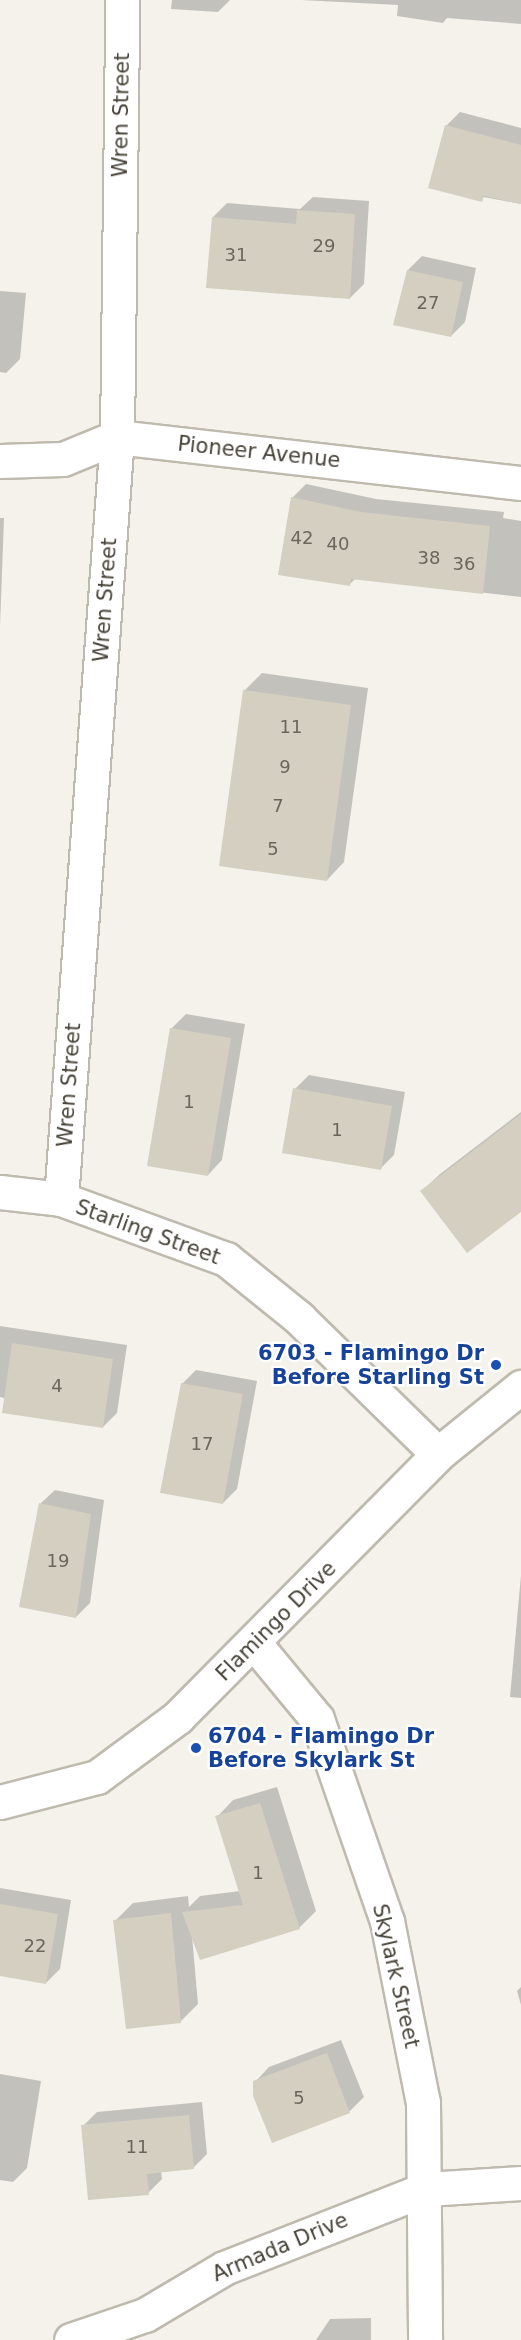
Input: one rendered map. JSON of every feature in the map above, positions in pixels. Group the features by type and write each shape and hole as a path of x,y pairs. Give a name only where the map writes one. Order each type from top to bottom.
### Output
{"street":[{"name":"Wren Street","path":"61,1199 117,437 122,0"},
{"name":"Pioneer Avenue","path":"0,461 63,459 117,437 521,483"},
{"name":"Starling Street","path":"0,1192 61,1199 226,1259 299,1318 438,1454"},
{"name":"Flamingo Drive","path":"0,1802 97,1778 178,1718 255,1644 438,1454 521,1387"},
{"name":"Skylark Street","path":"255,1644 317,1719 387,1921 423,2102 426,2189 425,2340"},
{"name":"Armada Drive","path":"71,2340 144,2327 224,2268 426,2189 521,2183"}],"building":[{"path":"445,125 521,145 521,204 484,196 482,202 428,188"},
{"path":"297,210 355,214 350,299 206,288 212,217 296,224"},
{"path":"407,270 463,282 451,337 393,325"},
{"path":"291,497 361,512 490,526 483,594 351,579 350,586 278,575"},
{"path":"243,690 351,705 327,881 219,866"},
{"path":"170,1028 231,1038 208,1176 147,1166"},
{"path":"293,1088 392,1106 381,1170 282,1153"},
{"path":"521,1114 521,1212 467,1253 420,1191"},
{"path":"12,1343 113,1359 103,1428 2,1413"},
{"path":"181,1383 243,1394 223,1504 160,1493"},
{"path":"39,1503 91,1514 76,1618 19,1607"},
{"path":"260,1803 300,1929 200,1960 182,1912 243,1905 215,1816"},
{"path":"0,1904 58,1914 46,1984 0,1976"},
{"path":"171,1913 181,2023 126,2029 113,1920"},
{"path":"327,2053 350,2113 272,2143 253,2096 253,2081"},
{"path":"189,2115 194,2169 147,2174 149,2195 88,2200 81,2125"}],"place":[{"name":"6703 - Flamingo Dr Before Starling St","path":"496,1365"},
{"name":"6704 - Flamingo Dr Before Skylark St","path":"196,1748"}]}
